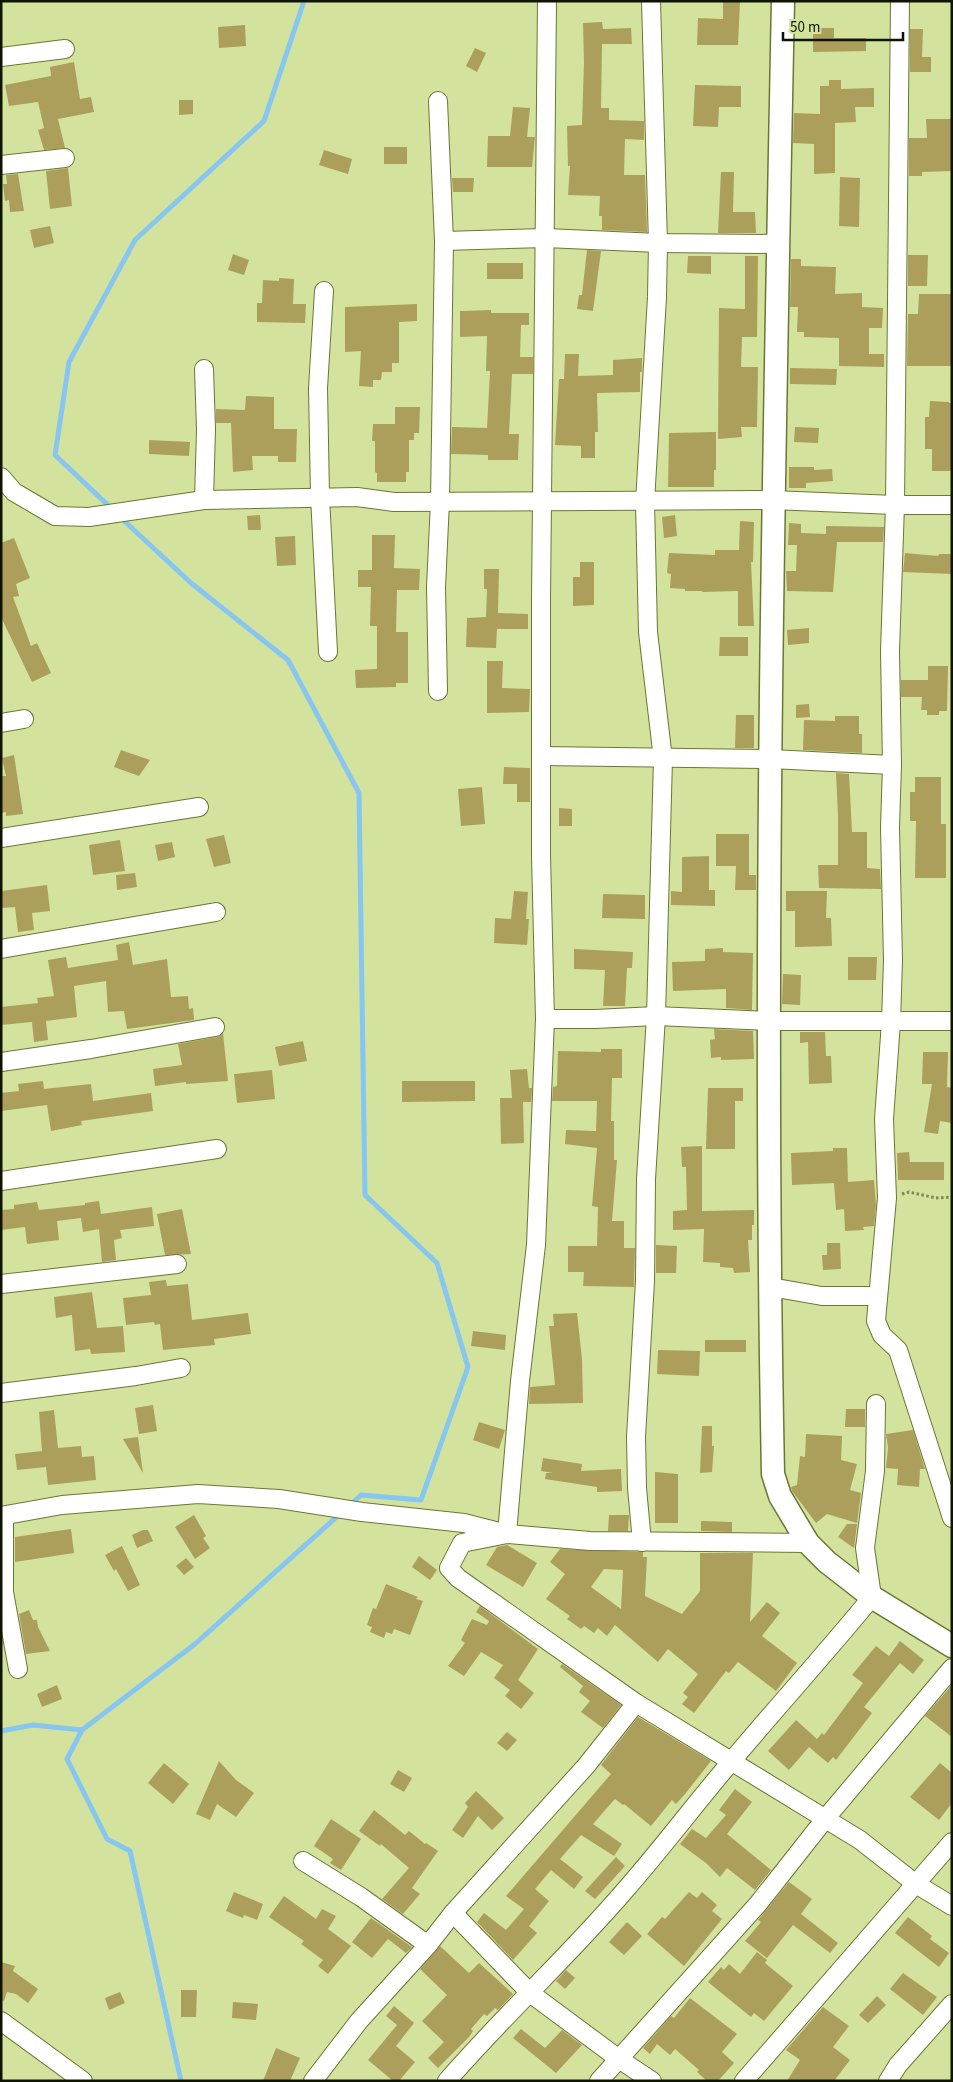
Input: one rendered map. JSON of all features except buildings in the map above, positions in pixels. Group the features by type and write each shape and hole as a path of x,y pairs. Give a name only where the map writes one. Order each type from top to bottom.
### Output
{"street":[{"path":"507,1534 520,1381 536,1245 545,1019 541,600 542,401 546,238 544,139 548,1"},
{"path":"642,1542 637,1488 636,1437 645,1281 646,1179 656,1016 663,758 648,632 645,502 657,297 658,243 651,1"},
{"path":"783,1 772,500 769,1021 773,1474 780,1496 808,1543 828,1562 872,1597 952,1646"},
{"path":"900,1 895,505 890,651 892,764 890,827 893,960 891,1022 884,1119 887,1198 876,1321 882,1335 898,1350 952,1518"},
{"path":"1,57 65,49"},
{"path":"438,101 444,241 440,501 436,587 438,691"},
{"path":"1,165 65,158"},
{"path":"444,241 546,238 658,243 778,244"},
{"path":"324,291 318,388 320,496 328,652"},
{"path":"204,369 206,429 204,500"},
{"path":"1,477 14,492 55,516 89,517 204,500 320,496 357,497 394,502 772,500 895,505 952,505"},
{"path":"1,723 24,719"},
{"path":"541,756 771,759 892,764"},
{"path":"1,838 199,806"},
{"path":"1,949 216,912"},
{"path":"545,1019 656,1016 769,1021 952,1021"},
{"path":"1,1062 215,1027"},
{"path":"1,1181 217,1149"},
{"path":"1,1284 178,1264"},
{"path":"770,1290 782,1289 822,1296 877,1296"},
{"path":"1,1393 136,1376 181,1368"},
{"path":"446,2081 485,2037 530,1993 627,1889 730,1762 824,1657 872,1597 865,1548 875,1472 876,1404"},
{"path":"18,1668 4,1592 3,1516 62,1505 198,1494 279,1498 362,1512 464,1523 507,1534 590,1541 808,1543"},
{"path":"507,1534 462,1543 449,1568 458,1578 636,1703 860,1840 916,1884 952,1906"},
{"path":"599,2081 758,1904 825,1819 952,1668"},
{"path":"313,2081 359,2021 428,1945 453,1913 586,1766 636,1703"},
{"path":"744,2081 952,1842"},
{"path":"303,1861 361,1897 428,1945"},
{"path":"453,1913 530,1993 652,2081"},
{"path":"888,2081 898,2064 952,2004"},
{"path":"1,2021 82,2081"}],"path":[{"path":"887,1198 909,1192 936,1198 952,1196"}],"waterway":[{"path":"112,509 55,455 69,362 135,240 264,121 304,1"},
{"path":"120,517 191,583 288,660 359,793 365,1195 437,1263 468,1367 421,1500 361,1495 349,1506"},
{"path":"1,1731 33,1725 82,1730 195,1644 341,1513"},
{"path":"82,1730 67,1759 107,1839 130,1851 181,2081"}]}
